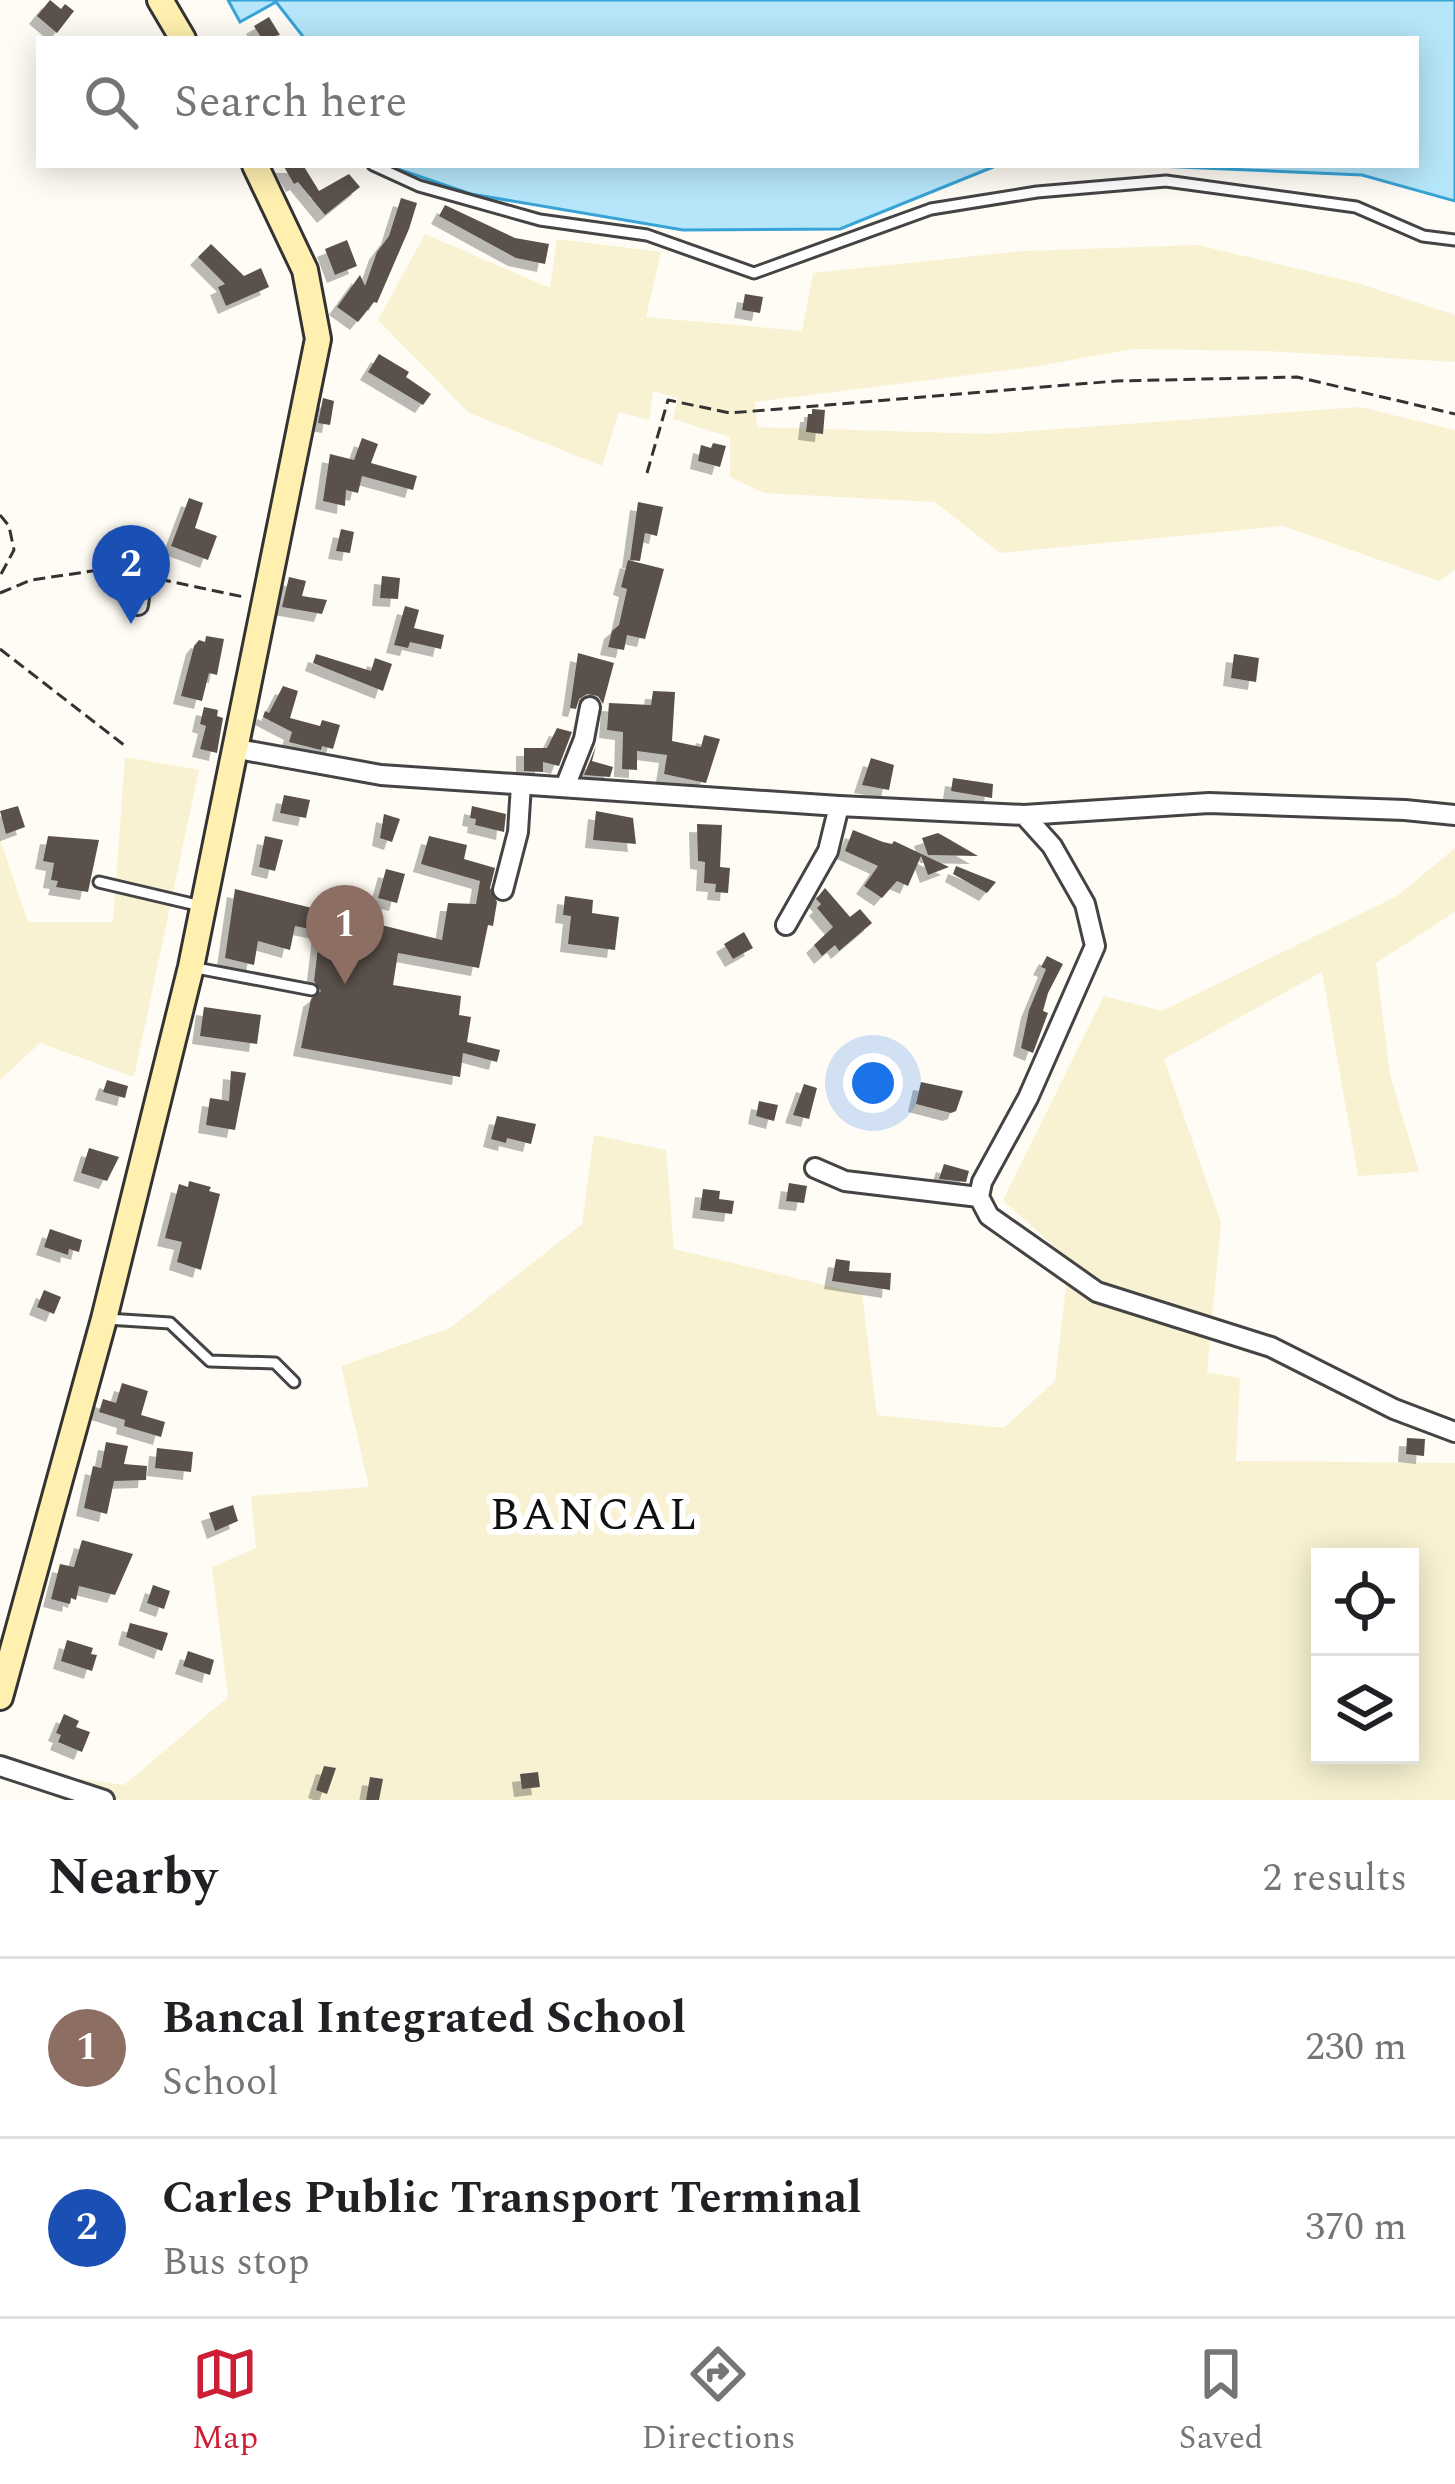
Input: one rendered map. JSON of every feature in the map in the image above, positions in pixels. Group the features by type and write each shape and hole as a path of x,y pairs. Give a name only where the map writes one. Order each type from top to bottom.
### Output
{"main road":[{"path":"160,0 181,36"},
{"path":"0,1697 104,1319 191,968 319,339 305,270 261,168"}],"street":[{"path":"138,605 142,575"},
{"path":"565,788 584,739 590,707"},
{"path":"238,749 381,775 838,806 1024,814 1209,803 1455,815"},
{"path":"503,890 518,832 521,785"},
{"path":"786,925 828,851 838,806"},
{"path":"1024,814 1052,846 1085,904 1095,946 1028,1098 995,1155 979,1196 989,1216 1097,1292 1271,1347 1394,1409 1455,1432"},
{"path":"815,1168 845,1181 979,1196"},
{"path":"0,1766 104,1800"}],"lane":[{"path":"380,168 419,186 540,220 647,235 754,273 931,209 1037,192 1166,181 1356,206 1423,236 1455,240"},
{"path":"99,882 201,906"},
{"path":"191,968 312,990"},
{"path":"104,1319 170,1323 210,1361 275,1363 294,1382"}],"path":[{"path":"647,472 668,400 730,413 1117,381 1297,377 1455,414"},
{"path":"0,515 14,550 0,576"},
{"path":"0,649 124,745"}],"shaded area":[{"path":"425,234 550,288 557,239 661,252 646,317 802,331 813,273 1023,251 1198,245 1361,284 1455,315 1455,362 1134,349 1032,367 755,402 757,427 990,434 1360,407 1455,430 1455,569 1439,581 1283,526 1000,553 935,502 764,493 730,477 730,437 673,419 678,398 653,391 649,420 619,412 602,466 469,413 378,320"},
{"path":"125,757 199,770 134,1077 40,1043 0,1080 0,839 28,922 113,922"},
{"path":"1455,848 1455,912 1376,963 1390,1075 1419,1172 1358,1176 1322,972 1164,1059 1221,1223 1207,1372 1240,1378 1236,1461 1455,1463 1455,1800 73,1800 73,1778 124,1785 228,1697 212,1567 256,1548 251,1496 369,1487 341,1366 450,1328 582,1224 594,1135 666,1150 674,1249 862,1294 877,1415 1004,1428 1055,1381 1069,1260 1003,1200 1104,996 1162,1011 1397,896"}],"water":[{"path":"228,0 1455,0 1455,201 1362,175 1202,168 1419,168 1419,36 303,36 276,2 240,22"},
{"path":"395,168 991,168 840,229 683,230 471,194"}],"building":[{"path":"50,0 74,11 57,33 37,16"},
{"path":"269,17 280,35 260,36 254,26"},
{"path":"285,168 305,168 319,191 349,174 360,187 325,215 298,182 294,184"},
{"path":"401,198 417,203 409,229 377,303 358,322 337,307 360,275 365,286"},
{"path":"445,205 515,238 549,244 545,264 516,258 439,216"},
{"path":"347,240 357,266 335,275 325,249"},
{"path":"211,244 244,276 261,268 269,287 226,306 218,287 225,284 198,257"},
{"path":"745,294 763,297 760,313 742,310"},
{"path":"379,354 409,372 406,377 431,394 423,405 368,372"},
{"path":"323,398 334,401 330,425 318,423"},
{"path":"812,409 825,410 823,434 806,432"},
{"path":"362,438 378,444 371,463 417,476 413,490 362,476 358,493 346,490 345,506 323,501 330,454 354,460"},
{"path":"713,443 726,446 720,467 698,461 701,445 711,448"},
{"path":"189,498 203,503 195,528 217,536 208,560 171,546"},
{"path":"638,502 663,507 657,536 645,533 640,561 630,560"},
{"path":"341,529 354,532 350,553 336,551"},
{"path":"628,560 664,569 645,639 627,635 624,650 608,647 619,625"},
{"path":"382,576 400,578 398,599 380,598"},
{"path":"289,577 306,581 302,596 327,600 322,614 282,607"},
{"path":"405,606 419,610 414,628 444,635 441,649 410,642 408,648 394,645"},
{"path":"206,636 224,639 217,675 209,673 202,701 181,696 194,646 199,640 205,642"},
{"path":"578,653 614,663 603,704 598,696 587,694 576,709 570,708"},
{"path":"316,654 371,671 375,658 392,664 383,691 313,663"},
{"path":"1234,654 1259,658 1256,682 1231,678"},
{"path":"283,686 298,691 290,718 320,726 322,720 340,725 333,749 289,742 292,732 263,717"},
{"path":"653,691 675,692 672,741 701,747 704,735 720,739 706,783 664,774 667,755 637,751 637,770 622,769 623,732 607,730 609,703 651,705"},
{"path":"204,707 218,710 217,716 223,718 217,753 200,749 206,726 200,724"},
{"path":"557,728 572,732 559,766 543,762 543,772 524,771 524,748 547,748"},
{"path":"596,746 592,761 613,767 610,777 584,775"},
{"path":"871,758 894,765 889,790 862,785"},
{"path":"953,778 993,784 992,798 951,791"},
{"path":"284,795 310,800 306,818 280,813"},
{"path":"18,806 25,827 6,834 0,811"},
{"path":"472,806 506,814 504,832 475,825 476,819 470,818"},
{"path":"596,811 633,818 636,844 593,840"},
{"path":"384,814 400,819 392,842 380,838"},
{"path":"697,824 722,825 720,867 730,868 728,893 715,892 716,884 704,883"},
{"path":"853,830 883,842 894,841 949,867 928,875 921,856 908,886 897,881 882,898 864,886 878,866 845,851"},
{"path":"938,833 978,856 928,855 922,838"},
{"path":"48,836 99,840 88,892 56,887 58,881 51,880 54,863 43,861"},
{"path":"265,836 283,840 275,871 259,867"},
{"path":"429,836 467,845 464,859 495,868 490,888 497,902 493,926 488,925 479,968 398,953 393,985 461,996 459,1015 471,1017 467,1042 500,1050 497,1062 463,1053 460,1077 301,1048 311,999 321,991 314,981 320,931 295,926 290,950 258,941 254,965 225,958 235,889 442,940 448,903 476,904 480,881 421,864"},
{"path":"956,866 996,882 987,893 953,874"},
{"path":"386,869 405,874 397,903 378,898"},
{"path":"825,888 850,917 860,909 872,923 839,951 835,945 822,956 814,945 833,927 817,908 821,904 816,899"},
{"path":"565,896 593,900 592,913 619,917 615,950 568,944 571,916 563,915"},
{"path":"744,932 753,948 733,959 724,944"},
{"path":"1047,956 1063,964 1048,993 1043,1011 1048,1013 1033,1053 1021,1048"},
{"path":"204,1007 261,1015 257,1044 200,1036"},
{"path":"231,1071 246,1073 235,1130 206,1125 210,1098 229,1101"},
{"path":"107,1080 128,1086 125,1098 103,1092"},
{"path":"921,1082 963,1091 956,1111 916,1104"},
{"path":"804,1084 817,1088 809,1119 793,1115"},
{"path":"759,1101 778,1105 774,1121 756,1116"},
{"path":"497,1116 536,1124 531,1144 491,1139"},
{"path":"89,1148 119,1157 107,1181 81,1173"},
{"path":"944,1164 969,1171 966,1182 939,1179"},
{"path":"189,1181 220,1194 201,1270 177,1262 182,1242 165,1238 179,1184 188,1187"},
{"path":"789,1183 807,1186 804,1203 786,1201"},
{"path":"703,1189 720,1191 719,1199 734,1201 732,1214 700,1210"},
{"path":"50,1229 82,1240 79,1252 69,1249 68,1255 44,1247"},
{"path":"836,1259 850,1261 849,1271 891,1273 890,1290 832,1281"},
{"path":"44,1290 61,1297 54,1314 37,1307"},
{"path":"122,1383 148,1391 141,1415 165,1422 161,1437 124,1426 125,1420 99,1412 103,1399 116,1403"},
{"path":"1407,1438 1425,1439 1424,1456 1406,1454"},
{"path":"106,1442 128,1446 124,1464 147,1466 146,1480 114,1481 107,1514 84,1508 93,1466 101,1468"},
{"path":"157,1448 193,1452 191,1472 155,1468"},
{"path":"233,1505 238,1521 215,1531 209,1513"},
{"path":"82,1540 133,1554 115,1595 79,1586 70,1604 51,1599 60,1564 74,1567"},
{"path":"153,1585 170,1591 164,1609 147,1603"},
{"path":"130,1623 168,1633 162,1651 126,1637"},
{"path":"67,1640 93,1648 91,1654 97,1655 92,1671 61,1661"},
{"path":"188,1651 214,1660 210,1675 183,1666"},
{"path":"64,1714 79,1721 76,1727 90,1732 82,1752 58,1742 61,1735 56,1733"},
{"path":"324,1766 336,1768 327,1794 316,1790"},
{"path":"538,1772 540,1787 522,1789 520,1774"},
{"path":"370,1777 383,1779 379,1800 366,1800"}],"place":[{"name":"Carles Public Transport Terminal","path":"131,624"},
{"name":"Bancal Integrated School","path":"345,984"}],"district":[{"name":"BANCAL","path":"595,1513"}]}
